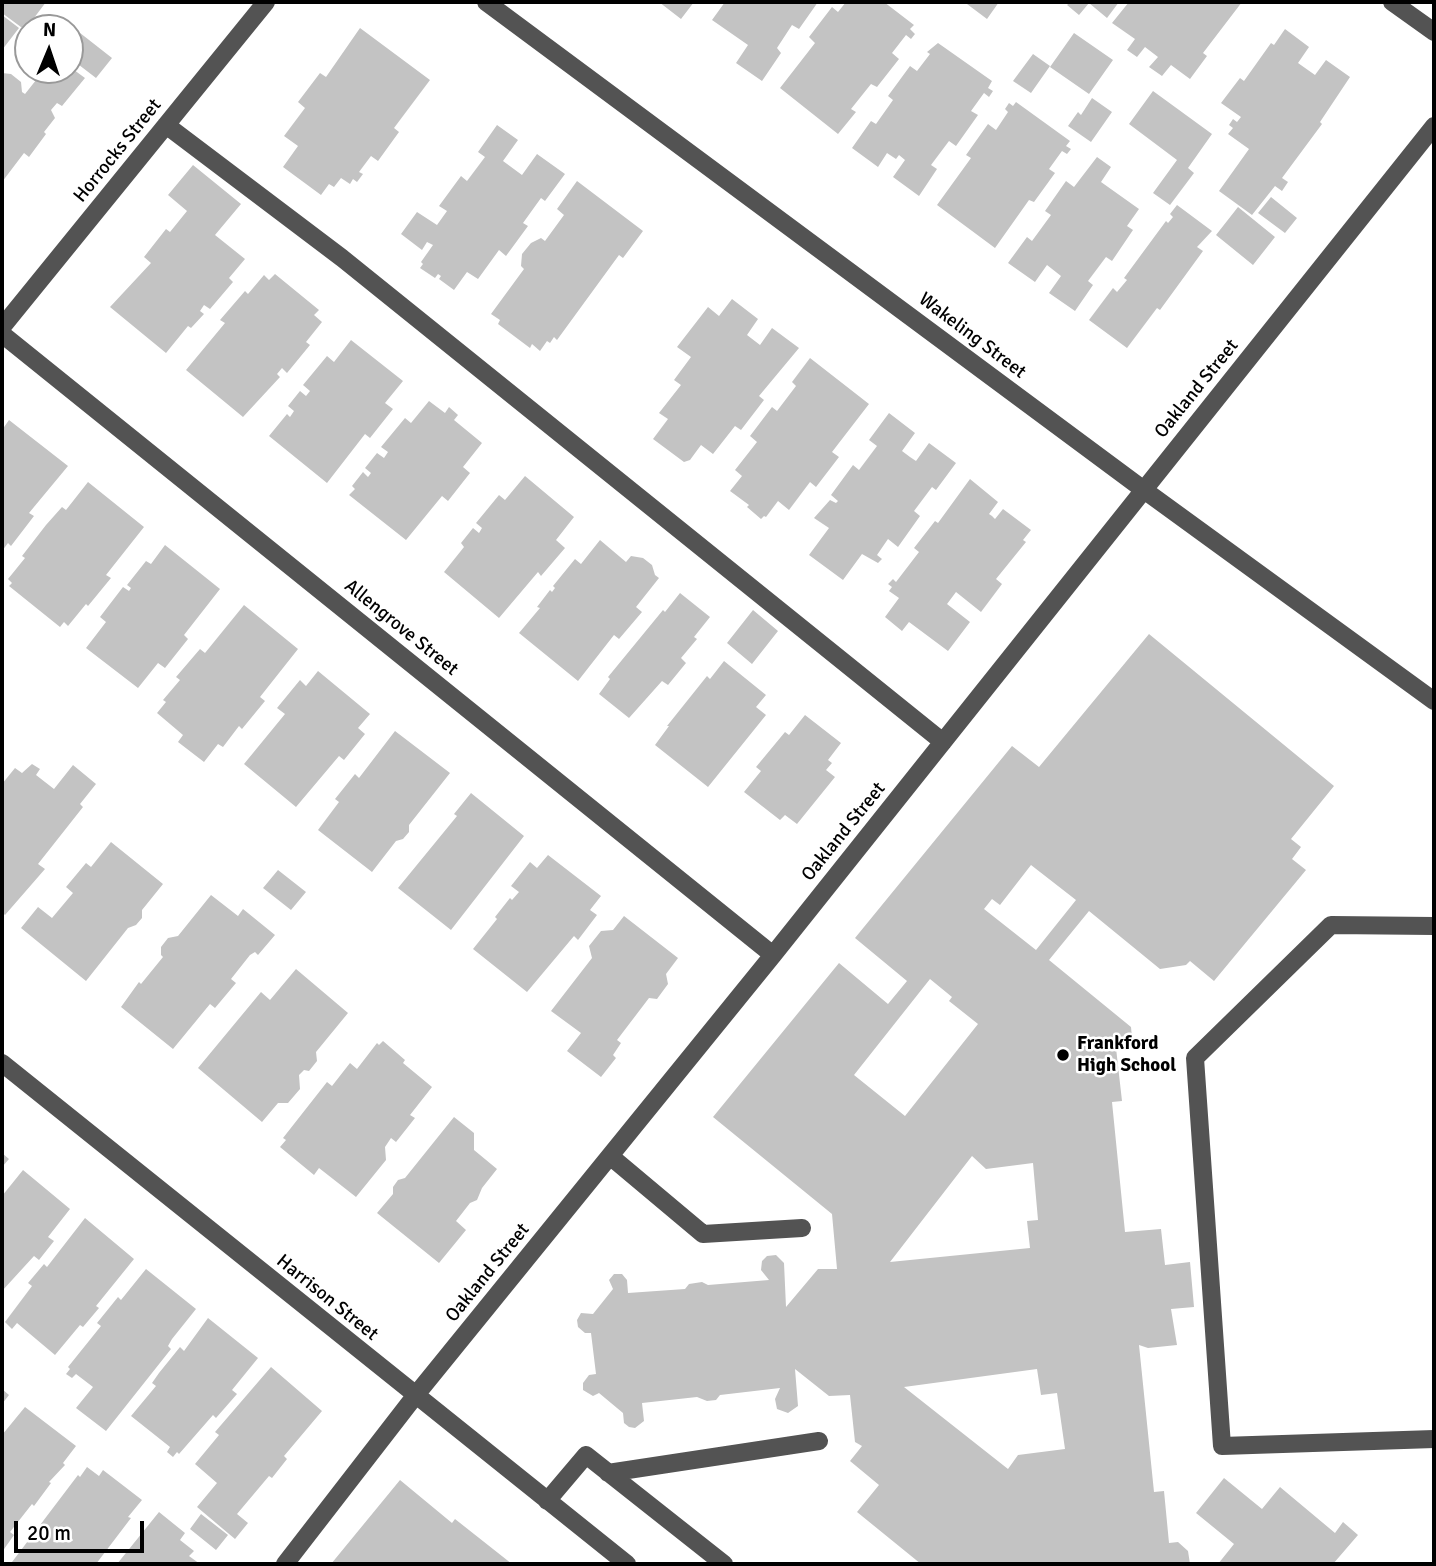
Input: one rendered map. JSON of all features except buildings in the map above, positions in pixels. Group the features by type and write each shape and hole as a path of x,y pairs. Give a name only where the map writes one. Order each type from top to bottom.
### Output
{"street":[{"name":"Horrocks Street","path":"2,327 266,2"},
{"name":"Wakeling Street","path":"486,2 1144,490 1434,701"},
{"path":"1392,2 1434,32"},
{"path":"166,125 342,258 943,742"},
{"name":"Oakland Street","path":"285,1564 415,1396 773,954 1434,126"},
{"name":"Allengrove Street","path":"2,334 773,954"},
{"path":"1434,926 1331,925 1195,1058 1222,1446 1434,1439"},
{"name":"Harrison Street","path":"2,1063 627,1564"},
{"path":"610,1156 703,1234 802,1228"},
{"path":"608,1473 819,1441"},
{"path":"547,1501 586,1455 724,1564"}],"place":[{"name":"Frankford High School","path":"1063,1055"}]}
